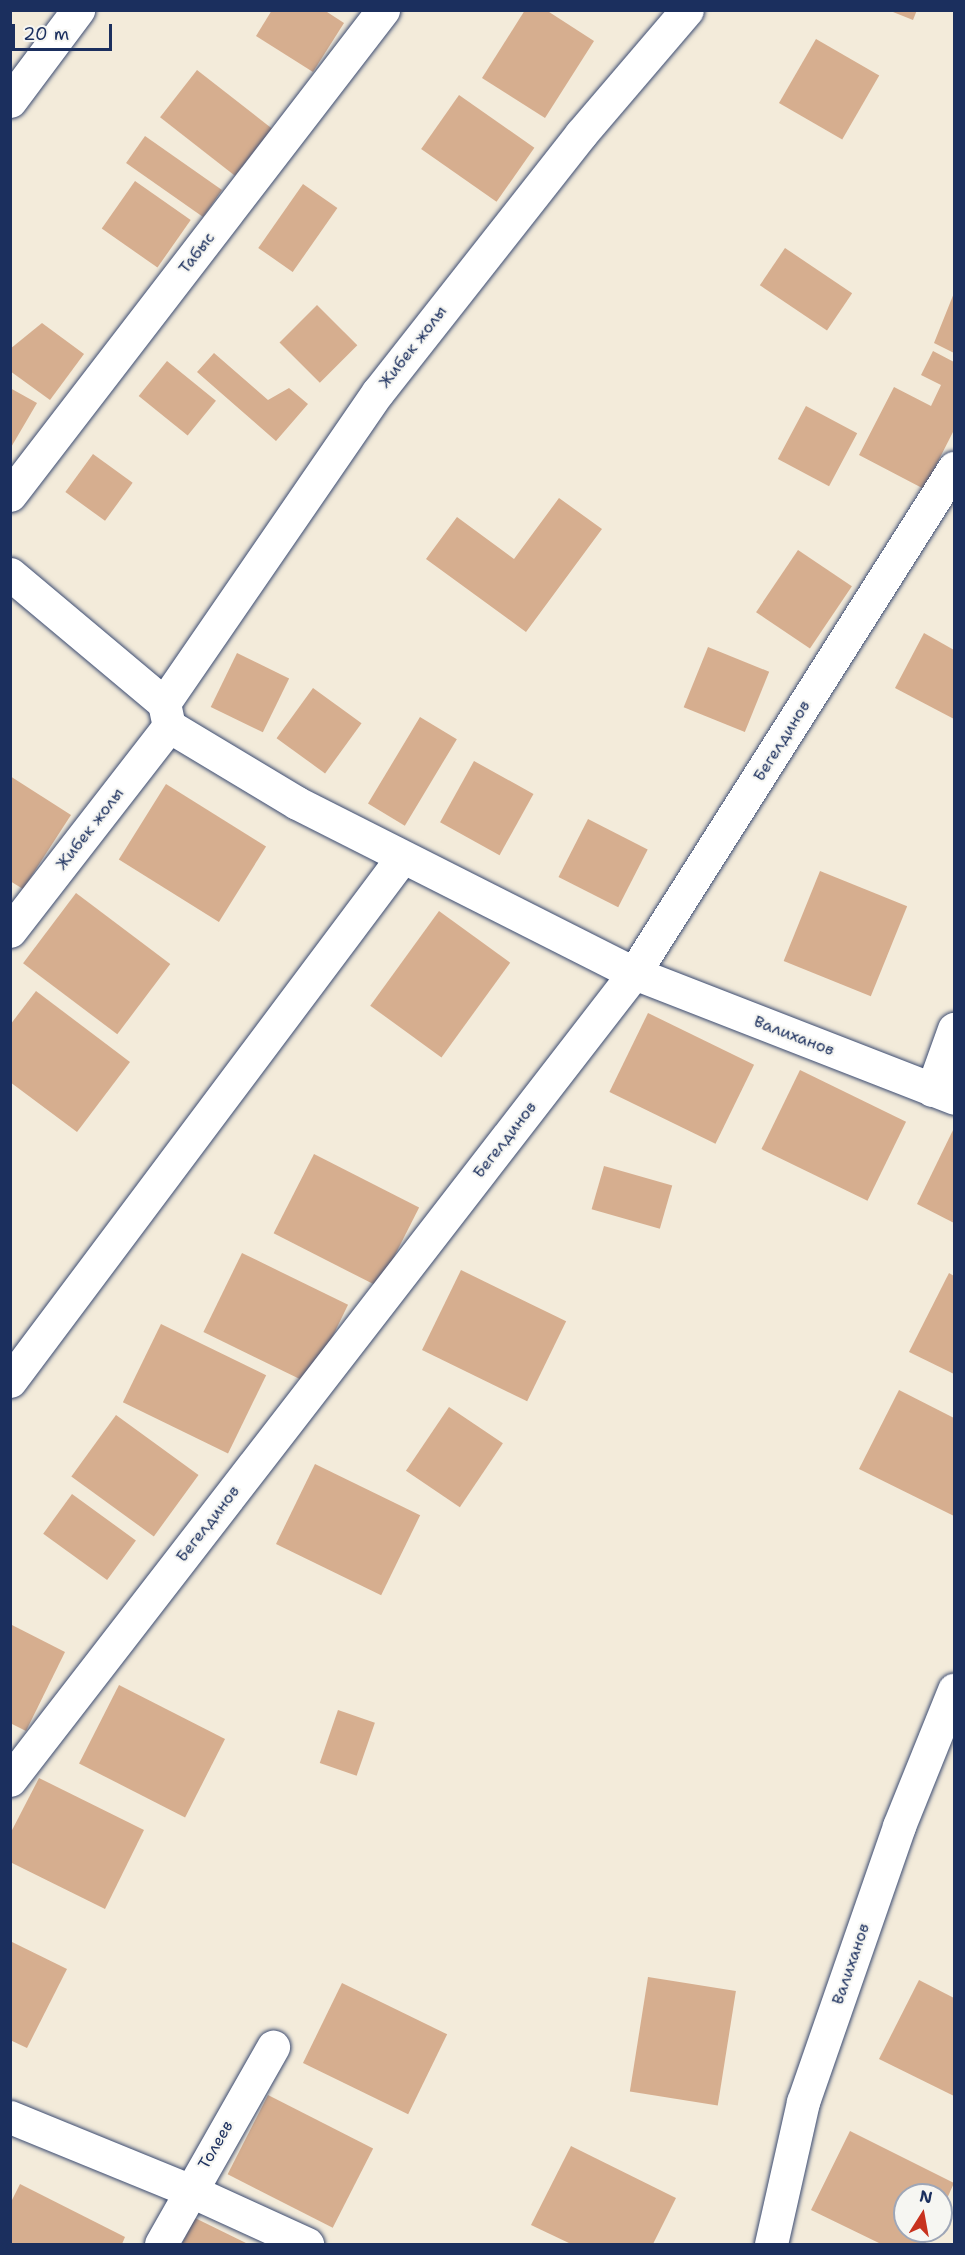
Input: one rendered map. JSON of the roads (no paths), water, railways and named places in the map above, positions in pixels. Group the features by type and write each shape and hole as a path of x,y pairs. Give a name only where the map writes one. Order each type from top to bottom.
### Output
{"street":[{"path":"10,101 78,10"},
{"name":"Табыс","path":"10,495 383,10"},
{"name":"Жибек жолы","path":"10,931 166,714 378,392 581,134 687,10"},
{"name":"Бегелдинов","path":"10,1780 634,973 954,468"},
{"name":"Валиханов","path":"10,574 166,714 297,803 401,859 634,973 943,1094"},
{"path":"10,1381 401,859"},
{"path":"943,1094 954,1029"},
{"name":"Валиханов","path":"771,2244 803,2102 899,1826 954,1690"},
{"name":"Толеев","path":"161,2244 189,2190 273,2047"},
{"path":"10,2117 189,2190 307,2244"}]}
